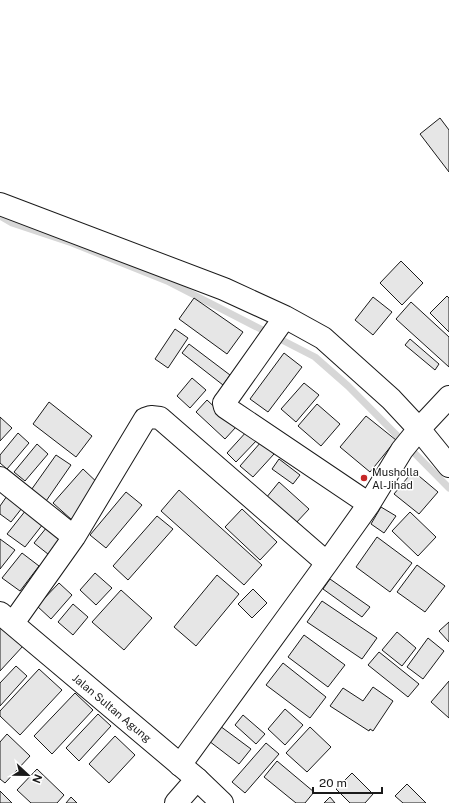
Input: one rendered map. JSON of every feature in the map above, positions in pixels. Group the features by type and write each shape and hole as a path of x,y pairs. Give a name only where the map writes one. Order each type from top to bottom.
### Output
{"street":[{"path":"0,204 224,289 285,317 323,338 391,399 411,440 449,466"},
{"path":"285,317 224,403 225,407 369,504"},
{"path":"180,766 369,504 411,440 449,397"},
{"path":"6,618 74,537 145,419 151,417 160,418 327,563"},
{"path":"0,478 74,537"},
{"name":"Jalan Sultan Agung","path":"6,618 197,779 222,803"},
{"path":"176,803 197,779"}],"building":[{"path":"440,118 449,130 449,172 420,134"},
{"path":"401,261 423,283 402,305 380,283"},
{"path":"447,296 449,298 449,332 430,313"},
{"path":"373,297 392,312 373,335 355,320"},
{"path":"194,298 243,332 227,354 179,319"},
{"path":"411,302 449,337 449,367 396,319"},
{"path":"175,329 188,338 168,368 155,359"},
{"path":"410,339 439,364 435,370 405,345"},
{"path":"189,344 230,375 223,385 182,353"},
{"path":"284,353 302,367 268,412 250,399"},
{"path":"192,378 206,390 190,408 177,396"},
{"path":"304,383 319,395 296,422 281,409"},
{"path":"207,400 236,427 225,439 196,412"},
{"path":"49,402 92,436 76,457 33,424"},
{"path":"317,404 340,424 321,446 298,426"},
{"path":"366,416 396,440 370,472 340,447"},
{"path":"0,417 12,428 0,441"},
{"path":"248,430 258,439 236,462 227,453"},
{"path":"18,433 29,443 7,469 0,463 0,455"},
{"path":"261,442 274,454 253,477 240,466"},
{"path":"37,444 48,454 25,481 14,472"},
{"path":"56,455 71,465 44,504 29,493"},
{"path":"279,459 300,475 293,484 272,469"},
{"path":"83,469 102,487 72,520 53,503"},
{"path":"413,471 438,492 419,514 394,494"},
{"path":"279,482 309,509 295,524 266,498"},
{"path":"179,490 262,565 244,585 161,511"},
{"path":"126,492 142,505 106,548 90,535"},
{"path":"7,496 22,508 11,522 0,514 0,506"},
{"path":"381,507 396,516 384,533 371,524"},
{"path":"242,509 277,542 260,560 225,527"},
{"path":"26,510 43,524 25,547 7,534"},
{"path":"410,512 436,537 418,556 392,531"},
{"path":"157,516 173,529 128,580 113,566"},
{"path":"47,527 66,541 53,558 34,543"},
{"path":"377,537 412,563 390,592 356,567"},
{"path":"0,539 15,550 0,569"},
{"path":"22,553 39,566 20,591 2,578"},
{"path":"417,565 445,586 425,612 397,592"},
{"path":"95,573 112,588 96,605 80,590"},
{"path":"217,575 239,594 196,646 174,627"},
{"path":"330,579 370,607 362,617 323,589"},
{"path":"59,583 72,595 51,619 37,606"},
{"path":"253,589 267,603 252,618 238,604"},
{"path":"121,590 152,618 124,650 92,622"},
{"path":"322,601 377,638 362,659 307,622"},
{"path":"73,604 88,617 73,635 58,622"},
{"path":"449,622 449,642 439,631"},
{"path":"0,624 23,646 0,671"},
{"path":"397,632 416,648 402,666 382,650"},
{"path":"304,635 345,665 328,687 288,657"},
{"path":"428,638 444,651 423,679 407,667"},
{"path":"379,652 419,684 408,697 368,665"},
{"path":"283,663 326,697 310,718 266,685"},
{"path":"16,666 27,676 0,706 0,683"},
{"path":"39,669 62,690 20,735 0,716 0,711"},
{"path":"449,681 449,718 431,702"},
{"path":"373,687 393,701 373,731 370,729 369,731 330,706 343,688 363,701"},
{"path":"75,693 93,710 52,754 34,736"},
{"path":"285,709 303,725 285,745 268,729"},
{"path":"98,714 111,726 79,761 66,748"},
{"path":"243,715 265,734 256,744 235,725"},
{"path":"220,726 251,749 239,764 209,741"},
{"path":"310,727 331,747 307,772 286,753"},
{"path":"7,734 30,756 5,783 0,779 0,742"},
{"path":"115,736 135,755 109,783 89,764"},
{"path":"266,743 279,754 245,793 232,782"},
{"path":"277,761 314,792 305,803 296,803 264,777"},
{"path":"37,769 64,795 57,803 31,803 17,790"},
{"path":"352,773 373,794 365,803 350,803 336,789"},
{"path":"407,784 426,803 403,803 395,796"},
{"path":"0,791 12,803 0,803"},
{"path":"71,797 77,803 66,803"},
{"path":"330,797 335,803 324,803"}],"waterway":[{"path":"0,216 12,223 72,243 167,281 315,357 348,386 449,488"}],"place":[{"name":"Musholla Al-Jihad","path":"364,478"}]}
